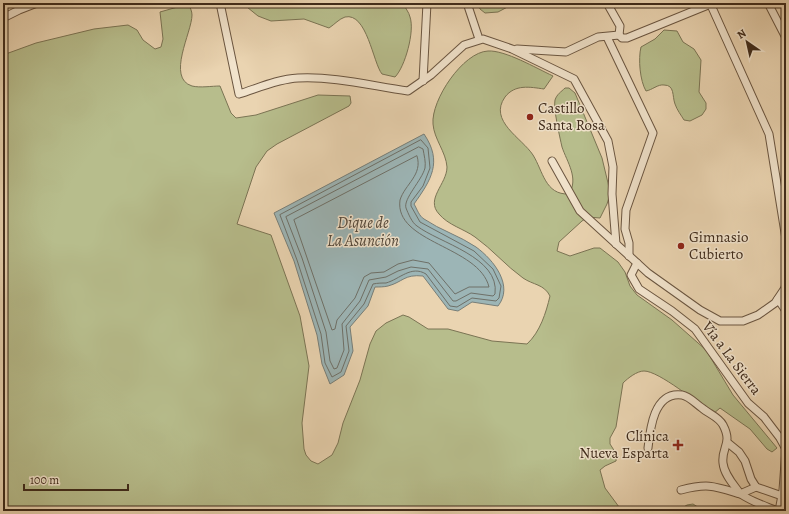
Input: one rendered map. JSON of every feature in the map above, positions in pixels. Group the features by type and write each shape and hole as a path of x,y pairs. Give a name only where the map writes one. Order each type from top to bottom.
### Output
{"street":[{"path":"3,18 38,3"},
{"path":"220,3 239,94 281,80 298,78 323,78 408,91 423,81 464,45 479,39 495,42 512,49 574,79 608,141 613,168 612,194 616,244"},
{"path":"423,81 427,3"},
{"path":"467,3 479,39"},
{"path":"608,3 620,26 619,35"},
{"path":"768,3 785,36"},
{"path":"512,49 566,52 598,38 619,35 622,38 627,38 711,4 769,134 786,239"},
{"path":"607,37 654,133 626,210 625,229 629,256"},
{"path":"552,161 580,211 637,263 660,281 720,321 743,321 758,315 778,299 785,288 786,283"},
{"name":"Vía a La Sierra","path":"637,263 631,275 639,289 672,311 695,329 748,403 764,417 780,438 786,449 784,492 778,511"},
{"path":"778,299 786,311"},
{"path":"648,448 653,416 667,398 674,395 683,395 713,416 719,427 726,433 728,443 723,454 724,471 740,494"},
{"path":"728,443 739,452 745,461 750,479 756,487"},
{"path":"681,490 700,485 711,485 740,494 778,511"},
{"path":"740,494 756,487 784,492"}],"green space":[{"path":"242,3 403,3 411,23 410,40 402,65 395,77 382,74 364,30 359,22 353,18 345,17 329,28 304,19 271,21 258,16"},
{"path":"478,3 515,3 498,12 485,13 480,9"},
{"path":"188,4 192,15 182,54 181,74 185,81 195,87 220,86 231,113 236,118 256,115 318,95 350,96 351,103 349,106 277,144 267,151 256,167 237,224 271,235 300,316 309,366 302,423 304,449 306,455 311,461 318,464 332,455 338,443 343,423 360,380 370,344 376,331 386,323 403,315 428,329 448,329 492,341 527,344 536,334 542,322 550,296 548,292 523,278 475,237 443,218 435,208 434,203 435,197 444,179 447,167 445,156 435,135 433,124 437,103 450,79 459,68 478,53 488,51 495,51 512,56 553,76 544,89 523,87 513,90 505,97 501,106 501,114 508,129 533,155 546,181 555,191 569,194 573,182 571,170 562,147 555,109 555,100 559,93 565,88 569,88 575,93 602,158 610,194 607,204 600,218 588,217 582,221 559,242 557,251 570,256 594,248 600,248 618,262 625,272 630,286 637,295 672,320 706,350 733,395 777,448 772,452 767,449 750,429 720,408 713,414 659,376 651,372 641,371 623,383 616,427 610,438 610,444 617,455 616,461 600,470 605,488 622,511 3,511 3,55 36,43 94,29 128,25 137,30 143,40 155,49 161,47 163,39 160,12"},
{"path":"664,30 677,31 683,42 694,49 701,60 699,92 706,103 706,109 702,115 690,121 684,120 675,104 672,89 668,85 657,86 646,91 642,82 640,64 641,47 655,39"},
{"path":"693,504 704,511 677,511 687,505"}],"water":[{"name":"Dique de La Asunción","path":"424,134 430,144 434,162 430,179 414,204 422,218 470,243 483,252 500,274 504,290 502,298 498,306 472,302 458,311 448,309 423,276 412,276 388,286 375,287 368,306 350,327 353,351 344,375 330,384 322,364 317,335 294,261 274,213"}],"place":[{"name":"Castillo Santa Rosa","path":"530,117"},
{"name":"Gimnasio Cubierto","path":"681,246"},
{"name":"Clínica Nueva Esparta","path":"678,445"}]}
